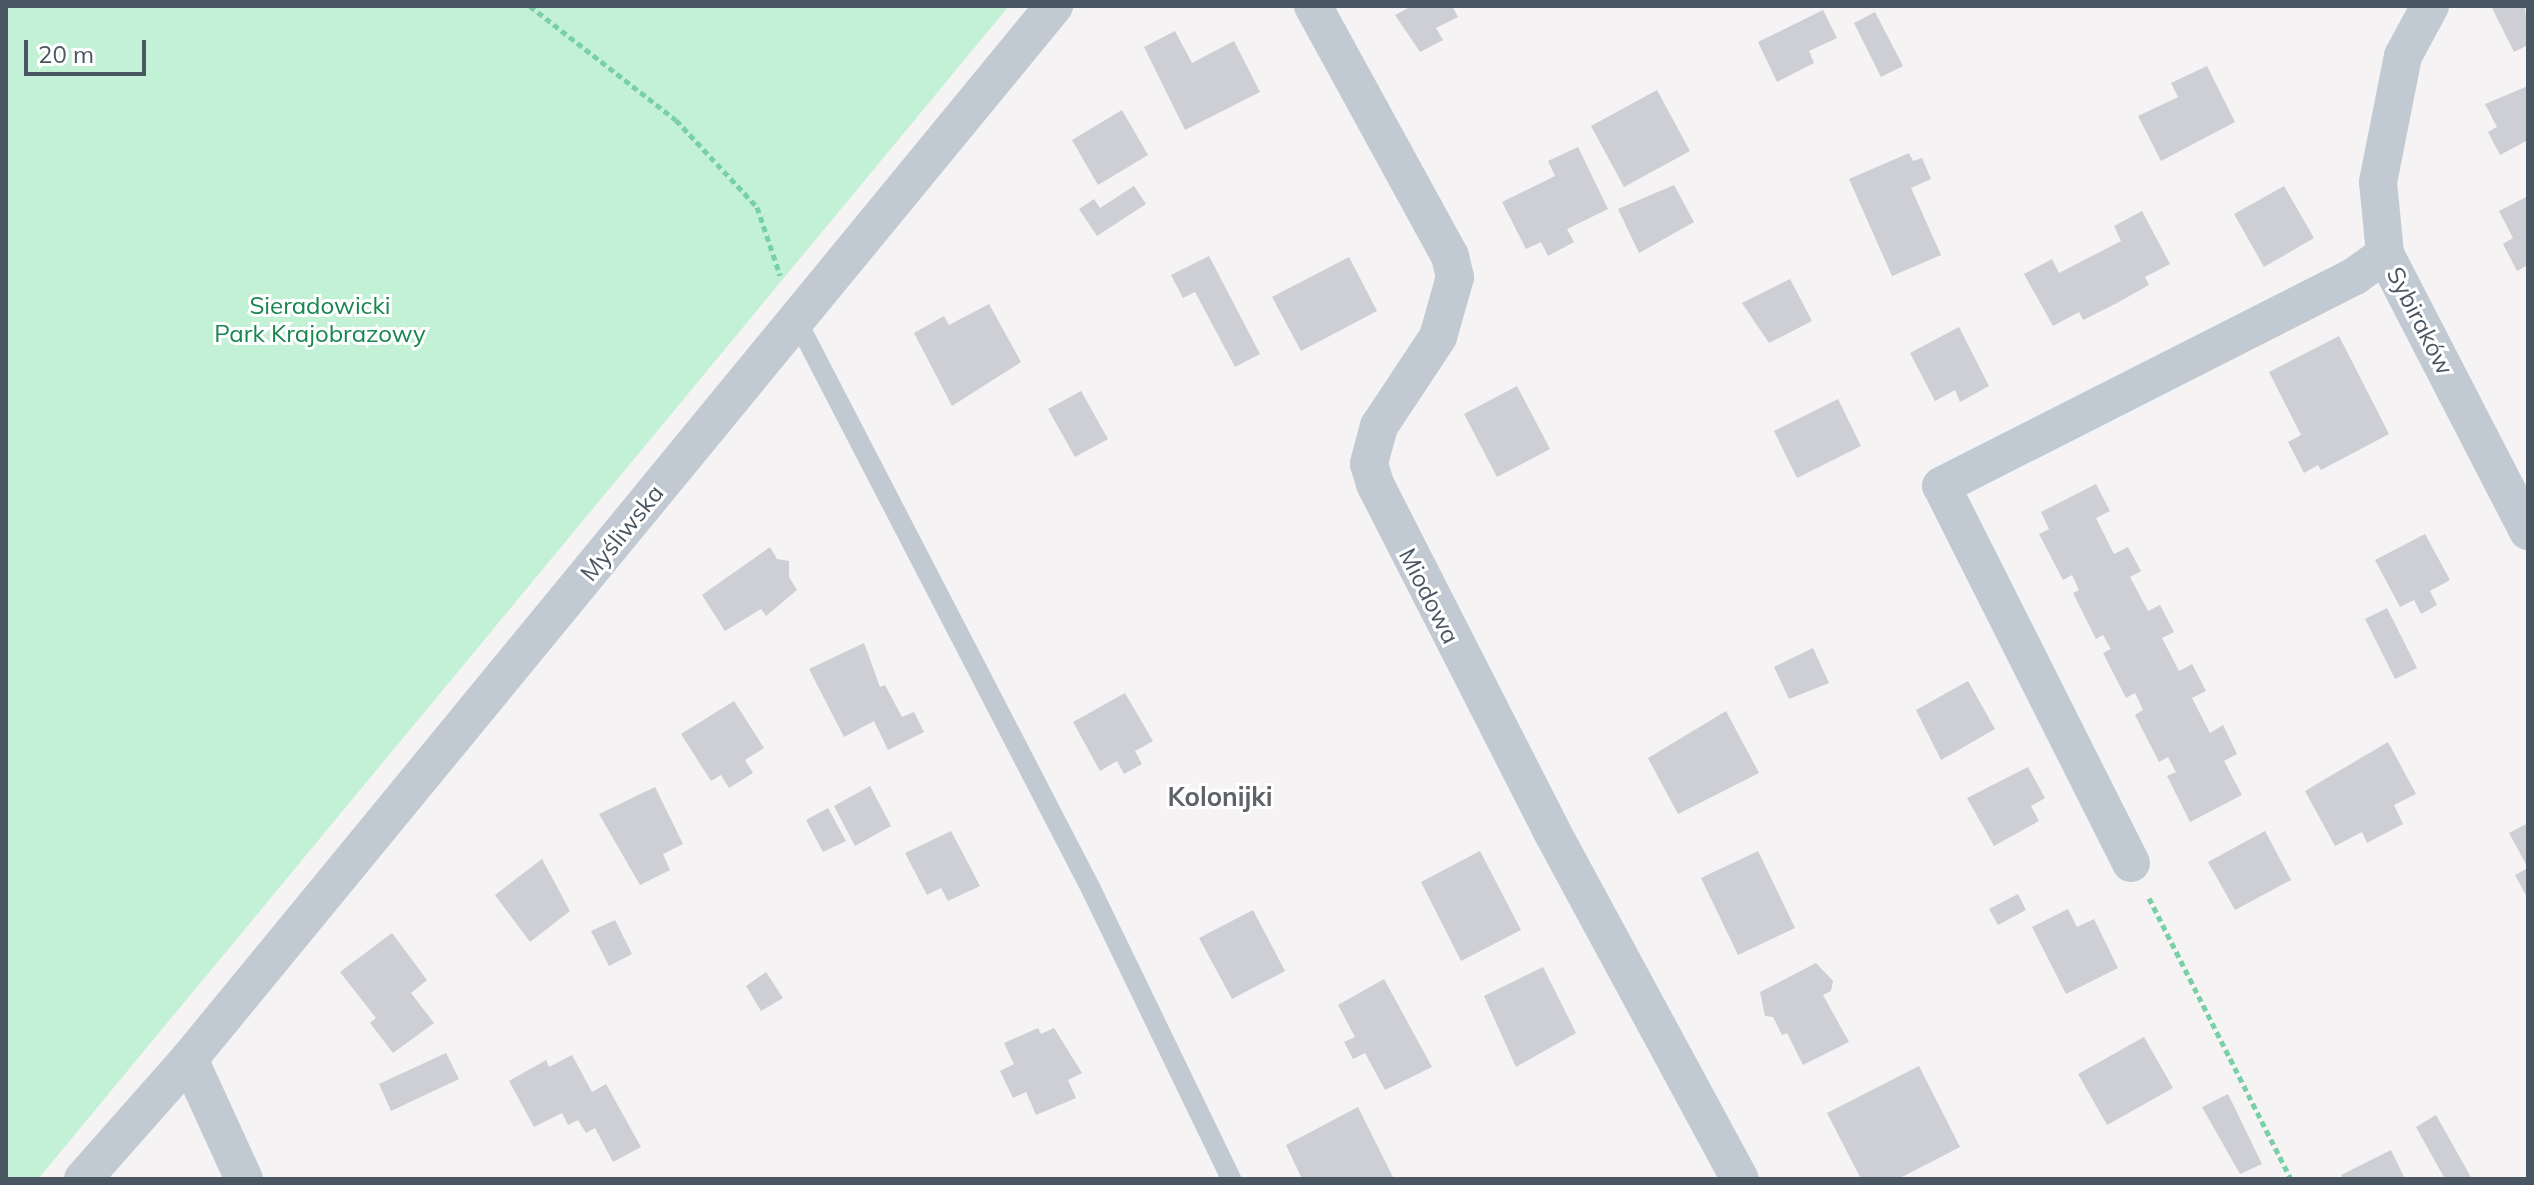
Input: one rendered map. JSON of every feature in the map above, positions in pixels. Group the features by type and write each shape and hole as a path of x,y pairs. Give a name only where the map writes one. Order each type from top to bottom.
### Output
{"street":[{"name":"Myśliwska","path":"83,1179 189,1059 1054,6"},
{"name":"Miodowa","path":"1313,6 1450,256 1455,277 1438,337 1379,426 1369,464 1375,484 1542,814 1740,1179"},
{"name":"Sybiraków","path":"2430,6 2403,56 2378,182 2385,254 2528,531"},
{"path":"2131,863 1941,486 2355,276 2385,254"},
{"path":"189,1059 244,1179"}],"lane":[{"path":"797,321 1091,889 1231,1179"}],"path":[{"path":"530,6 676,120 757,207 797,321"},
{"path":"2131,863 2291,1179"}],"green space":[{"name":"Sieradowicki Park Krajobrazowy","path":"6,6 1009,6 38,1179 6,1179"}],"building":[{"path":"1412,6 1452,6 1458,17 1436,28 1443,40 1420,52 1395,15"},
{"path":"2491,6 2525,6 2528,45 2514,52"},
{"path":"1823,10 1837,38 1809,51 1814,63 1777,82 1758,42"},
{"path":"1875,12 1903,66 1881,77 1854,23"},
{"path":"1175,31 1192,63 1234,41 1260,92 1185,130 1144,47"},
{"path":"2207,66 2235,122 2161,161 2138,116 2178,97 2171,83"},
{"path":"2528,86 2528,140 2500,155 2488,132 2497,127 2485,104"},
{"path":"1657,90 1690,151 1624,187 1591,126"},
{"path":"1122,110 1148,155 1098,185 1072,140"},
{"path":"1578,147 1608,209 1567,229 1574,242 1548,256 1541,242 1526,249 1502,202 1555,176 1548,161"},
{"path":"1909,153 1913,161 1922,158 1931,179 1911,188 1941,255 1892,276 1849,179"},
{"path":"1674,185 1694,222 1639,253 1618,209"},
{"path":"1134,186 1146,204 1097,236 1079,209 1094,199 1100,208"},
{"path":"2284,186 2314,238 2264,267 2234,214"},
{"path":"2528,196 2528,265 2517,271 2503,244 2513,238 2499,211"},
{"path":"2142,211 2170,264 2145,277 2149,285 2117,303 2083,320 2079,312 2053,326 2024,274 2052,259 2059,273 2121,241 2114,226"},
{"path":"1209,256 1260,354 1235,367 1195,292 1183,298 1171,275"},
{"path":"1349,257 1377,311 1301,351 1272,297"},
{"path":"1790,279 1812,321 1769,343 1742,303"},
{"path":"989,304 1021,362 952,406 914,333 944,316 949,325"},
{"path":"1959,327 1989,386 1960,402 1955,390 1935,401 1910,353"},
{"path":"2339,336 2389,434 2321,470 2318,465 2304,473 2288,442 2301,435 2269,372"},
{"path":"1517,386 1550,449 1497,477 1464,414"},
{"path":"1081,391 1108,439 1075,457 1048,409"},
{"path":"1838,399 1861,446 1797,478 1774,431"},
{"path":"2096,484 2110,511 2096,518 2114,554 2128,547 2141,571 2130,577 2148,611 2160,605 2174,632 2162,638 2179,671 2192,664 2206,691 2192,698 2210,733 2223,725 2237,754 2224,761 2242,795 2190,822 2167,776 2176,772 2168,757 2159,762 2135,715 2143,710 2135,693 2126,698 2103,653 2111,649 2103,635 2096,639 2073,593 2079,590 2072,575 2063,580 2039,534 2049,529 2041,512"},
{"path":"2425,534 2450,580 2430,591 2437,605 2421,614 2414,600 2400,607 2375,560"},
{"path":"770,547 777,559 789,561 789,577 797,590 766,616 761,609 725,631 702,595"},
{"path":"2387,608 2417,668 2395,679 2365,619"},
{"path":"864,643 880,687 885,685 902,717 914,712 924,732 888,750 874,721 844,737 809,669"},
{"path":"1813,648 1829,683 1789,699 1774,667"},
{"path":"1968,681 1995,729 1941,760 1916,710"},
{"path":"1125,693 1153,741 1135,751 1142,764 1124,774 1117,761 1100,771 1073,722"},
{"path":"734,701 764,748 745,760 753,773 729,788 721,775 711,781 681,734"},
{"path":"1726,711 1759,773 1678,814 1648,758"},
{"path":"2388,742 2416,794 2394,805 2403,824 2367,843 2362,832 2335,846 2305,791"},
{"path":"2028,767 2045,798 2031,806 2039,821 1994,846 1967,798"},
{"path":"870,786 891,826 855,846 834,806"},
{"path":"655,787 683,844 663,854 670,870 640,885 599,814"},
{"path":"828,808 846,841 823,852 806,820"},
{"path":"2528,823 2528,868 2509,833"},
{"path":"951,831 980,886 948,901 941,888 927,895 905,853"},
{"path":"2265,831 2291,880 2235,910 2208,862"},
{"path":"1480,851 1521,930 1461,961 1421,882"},
{"path":"1758,851 1795,928 1738,955 1701,878"},
{"path":"542,859 570,911 530,942 495,895"},
{"path":"2528,868 2528,899 2515,875"},
{"path":"2018,894 2026,910 1998,925 1989,909"},
{"path":"2068,909 2077,927 2094,919 2118,968 2066,994 2032,927"},
{"path":"1253,910 1285,971 1232,999 1199,938"},
{"path":"615,920 632,954 609,966 591,931"},
{"path":"392,933 427,980 411,993 434,1023 393,1053 370,1023 376,1018 340,972"},
{"path":"1816,963 1833,981 1831,991 1823,995 1849,1042 1803,1065 1787,1033 1782,1035 1773,1017 1765,1016 1760,992"},
{"path":"1543,967 1576,1033 1516,1067 1484,996"},
{"path":"766,972 783,998 761,1011 746,986"},
{"path":"1384,979 1432,1067 1385,1090 1365,1053 1353,1059 1344,1042 1355,1037 1338,1005"},
{"path":"1038,1028 1041,1034 1054,1028 1082,1073 1068,1080 1076,1098 1036,1115 1026,1092 1013,1098 1000,1071 1014,1064 1004,1043"},
{"path":"2144,1037 2173,1088 2107,1125 2078,1074"},
{"path":"446,1053 459,1079 391,1111 379,1084"},
{"path":"572,1055 592,1092 606,1084 641,1147 613,1162 595,1128 586,1133 578,1120 568,1125 562,1113 534,1127 509,1081 546,1060 549,1067"},
{"path":"1919,1066 1960,1147 1898,1179 1861,1179 1827,1113"},
{"path":"2228,1094 2262,1164 2240,1174 2202,1107"},
{"path":"1358,1107 1394,1179 1302,1179 1286,1145"},
{"path":"2436,1115 2472,1179 2445,1179 2416,1127"},
{"path":"2391,1150 2405,1179 2343,1179 2341,1175"}],"district":[{"name":"Kolonijki","path":"1220,797"}]}
